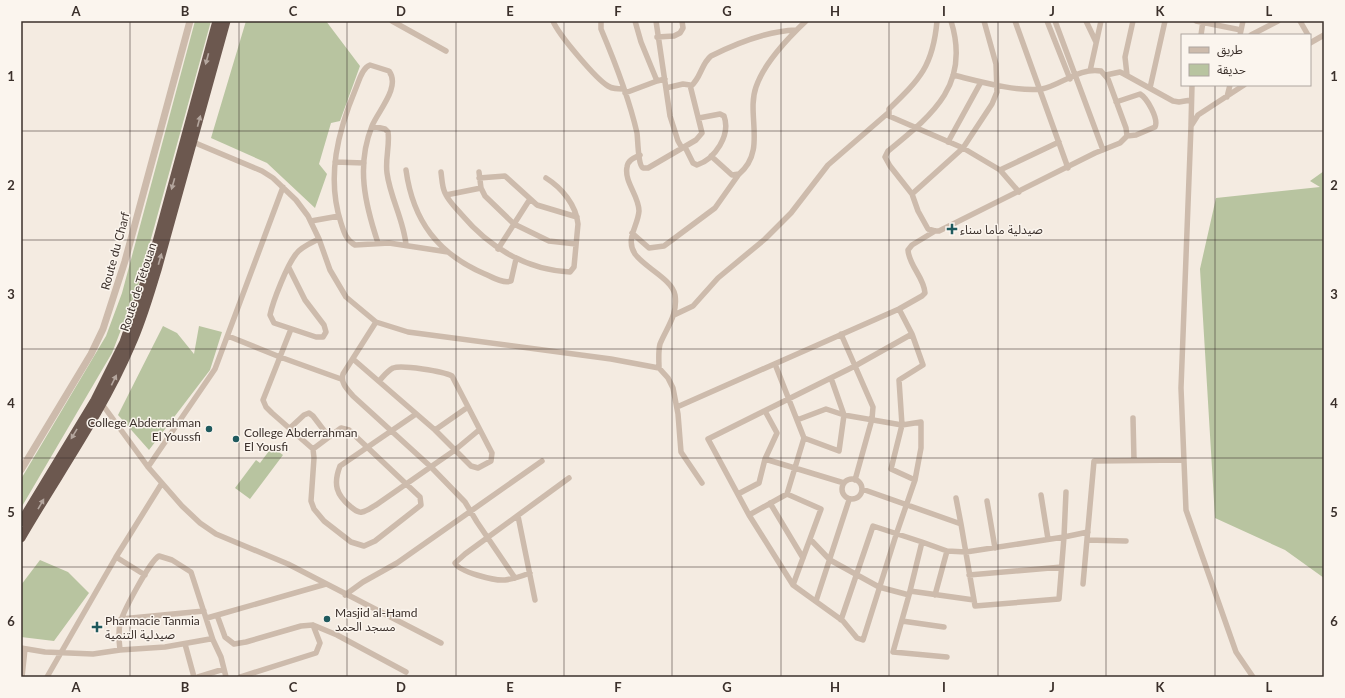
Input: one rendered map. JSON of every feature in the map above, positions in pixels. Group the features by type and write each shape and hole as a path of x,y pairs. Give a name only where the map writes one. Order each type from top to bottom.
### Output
{"highway":[{"name":"Route de Tétouan","path":"21,522 95,400 124,342 151,264 218,21"},
{"name":"Route de Tétouan","path":"21,538 102,404 131,345 146,306 226,21"}],"street":[{"name":"Route du Charf","path":"21,470 92,354 104,329 125,261 190,21"},
{"path":"392,21 446,51"},
{"path":"401,26 407,21"},
{"path":"553,21 565,41 603,82 614,89 624,91 665,79"},
{"path":"601,21 601,28 635,125 640,155 640,166 645,169 701,136 702,129 700,118 691,86"},
{"path":"634,21 657,81"},
{"path":"656,21 657,37 670,116 678,141 696,165 701,164 721,146 725,117 720,114 700,118"},
{"path":"657,37 674,36 680,33 683,28 682,21"},
{"path":"632,233 649,248 664,246 715,208 747,163 755,141 753,105 756,86 779,49 806,21"},
{"path":"674,315 693,306 718,278 765,239 791,213 828,165 888,113 889,109 914,85 925,70 934,47 937,21"},
{"path":"935,232 928,229 926,226 912,194 890,166 885,157 888,151 915,129 942,100 953,75 956,47 951,21"},
{"path":"912,194 964,148 992,104 998,86 996,64 984,21"},
{"path":"1015,21 1068,168"},
{"path":"1047,21 1103,150"},
{"path":"1055,21 1072,77"},
{"path":"1086,21 1096,42"},
{"path":"1090,71 1101,21"},
{"path":"1127,75 1125,57 1133,21"},
{"path":"1150,88 1165,21"},
{"path":"1196,21 1241,32 1243,21"},
{"path":"1253,34 1278,21"},
{"path":"1300,21 1307,34"},
{"path":"1200,34 1203,22"},
{"path":"691,86 700,76 707,59 717,53 769,34 796,30"},
{"path":"1311,41 1324,35"},
{"path":"378,243 365,196 364,162 372,126 390,92 393,82 389,71 370,65 364,71 344,121 336,147 334,176 339,216 344,234 351,243 363,245 378,243 406,245 448,252"},
{"path":"678,407 899,309 922,296 925,292 925,287 909,257 908,250 912,245 935,232 1124,141 1127,136 1126,128 1106,75 1101,70 1090,71 1040,89 998,86 953,75"},
{"path":"1106,75 1120,72 1173,101 1179,102 1191,100"},
{"path":"948,142 981,82"},
{"path":"666,88 684,84 691,86"},
{"path":"1192,86 1181,388 1186,510 1236,652 1253,677"},
{"path":"1227,97 1230,86"},
{"path":"1191,126 1198,115 1243,86"},
{"path":"1116,102 1140,94 1148,100 1157,122 1156,127 1136,135 1127,136"},
{"path":"888,113 890,118 964,148 1000,170 1019,192"},
{"path":"372,126 385,129 388,132 387,172 406,245"},
{"path":"193,142 262,171 283,187 304,209 311,221 330,270 340,288 354,305 376,322 408,332 611,359 659,368 668,378 673,388 678,407 681,452 702,483"},
{"path":"1000,170 1059,142"},
{"path":"640,155 631,159 627,168 627,174 638,206 638,215 632,233 631,242 635,254 674,291 674,315 660,345 659,368"},
{"path":"711,156 732,175 739,174"},
{"path":"335,162 364,162"},
{"path":"406,170 408,188 414,208 434,239 448,252 483,273 506,282 511,281 513,278 516,259"},
{"path":"441,172 446,194 476,231 498,249 516,259 549,270 570,272 573,270 577,217 562,189 546,178"},
{"path":"576,244 549,241 514,224 485,196 481,188 479,175 505,176 530,199 545,208 577,217"},
{"path":"148,467 215,370 283,187"},
{"path":"446,194 481,188"},
{"path":"498,249 530,199"},
{"path":"311,221 339,216"},
{"path":"289,268 305,300 324,325 326,332 323,337 320,338 274,322 270,315 289,268 296,254 301,248 319,239"},
{"path":"899,309 912,334 923,365 899,380 902,425 891,469 916,480"},
{"path":"341,379 376,322"},
{"path":"291,328 263,400 266,407 313,449 314,458 311,494 314,509 324,521 355,544 364,546 369,544 420,505 420,497 355,434 344,427 313,449"},
{"path":"841,334 873,407 872,419 855,480"},
{"path":"797,420 826,409 844,415 902,425 921,422 920,448 916,480 896,535 862,640 857,638 841,620 793,584 749,515 708,439 855,366 912,334"},
{"path":"228,336 341,379 353,396 431,467 465,502 515,578"},
{"path":"353,359 435,430 474,468 491,461 492,453 456,382 448,374 394,368 379,381"},
{"path":"749,515 787,494 804,438 774,364"},
{"path":"804,438 839,451 844,415 831,378"},
{"path":"102,404 148,467 182,506 200,523 216,534 288,564 345,595 441,643"},
{"path":"435,430 468,408"},
{"path":"738,494 759,483 766,459 777,433 765,411"},
{"path":"290,428 304,415 309,413 329,437"},
{"path":"416,414 340,466 336,490 345,502 357,511 363,512 406,484 455,450 480,430"},
{"path":"1133,418 1134,460"},
{"path":"766,459 844,483 851,479 855,480 861,485 862,488 906,506 961,524"},
{"path":"1083,584 1094,460 1184,460"},
{"path":"345,595 363,582 397,563 542,461"},
{"path":"530,574 498,580 466,571 456,566 455,563 458,559 569,478"},
{"path":"47,677 116,557 162,483"},
{"path":"844,483 842,493 849,500"},
{"path":"849,500 859,498 862,488"},
{"path":"956,498 975,606 1059,599 1066,492"},
{"path":"787,494 821,509 793,584"},
{"path":"1041,495 1048,539"},
{"path":"816,601 849,500"},
{"path":"986,501 995,548"},
{"path":"770,503 803,558"},
{"path":"518,516 535,600"},
{"path":"841,620 873,526 947,551 966,552 1088,532"},
{"path":"810,539 830,560 879,587 910,593 974,600"},
{"path":"1088,540 1126,541"},
{"path":"922,542 894,652 946,657"},
{"path":"936,595 947,551"},
{"path":"120,650 119,634 121,619 156,558 159,556 166,557 191,572 207,618 212,640 218,649 226,677"},
{"path":"116,557 145,575"},
{"path":"969,574 1062,567"},
{"path":"207,618 326,584"},
{"path":"121,619 204,611"},
{"path":"218,615 224,637 234,644 301,626 313,625 337,635 406,672"},
{"path":"902,621 944,627"},
{"path":"240,677 316,653 320,643 313,625"},
{"path":"22,677 23,648 61,653 94,654 185,644 206,639 212,640"},
{"path":"185,644 194,677"},
{"path":"198,677 224,669"}],"green space":[{"path":"195,21 211,21 138,286 112,353 21,508 21,479 106,336 122,293"},
{"path":"246,21 326,21 360,66 340,121 331,123 319,164 327,174 315,208 267,163 211,138"},
{"path":"1324,171 1324,578 1285,550 1215,518 1200,269 1216,198 1320,187 1310,181"},
{"path":"163,326 177,333 194,354 199,326 222,332 210,370 149,450 118,415"},
{"path":"272,447 283,455 250,499 235,488 256,460 260,463"},
{"path":"40,560 68,572 89,593 54,641 21,637 21,585"}],"place":[{"name":"صيدلية ماما سناء","path":"952,229"},
{"name":"College Abderrahman El Youssfi","path":"209,429"},
{"name":"College Abderrahman El Yousfi","path":"236,439"},
{"name":"Masjid al-Hamd مسجد الحمد","path":"327,619"},
{"name":"Pharmacie Tanmia صيدلية التنمية","path":"97,627"}]}
